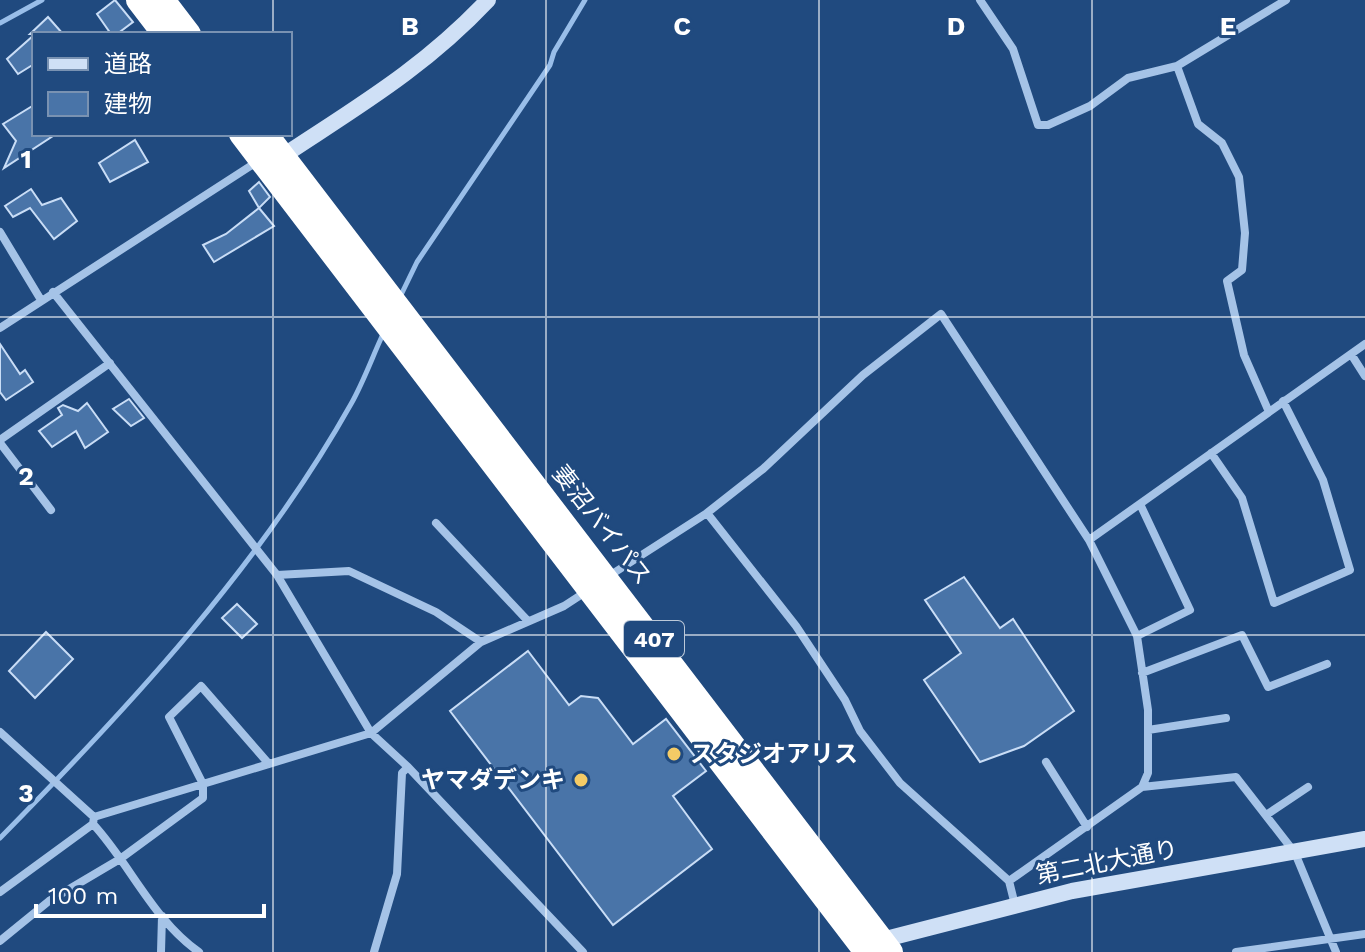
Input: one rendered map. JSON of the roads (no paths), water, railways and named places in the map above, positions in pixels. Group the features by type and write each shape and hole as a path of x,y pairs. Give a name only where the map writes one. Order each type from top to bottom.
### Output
{"highway":[{"path":"138,0 162,32"},
{"path":"163,0 187,32"},
{"name":"妻沼バイパス","path":"243,136 274,161 875,947"},
{"name":"妻沼バイパス","path":"267,136 274,161"}],"street":[{"path":"0,328 252,165 274,161 405,77 454,36 488,0"},
{"path":"980,0 1013,49 1038,125 1048,125 1090,106 1128,78 1177,66 1286,0"},
{"path":"1177,66 1198,124 1222,143 1239,177 1245,233 1242,270 1227,281 1244,355 1269,412"},
{"path":"0,232 41,300"},
{"path":"53,292 277,575 371,733 408,767 583,952"},
{"path":"0,892 93,821 268,763 371,733 481,642 564,606 707,513 763,469 863,375 941,314 1089,540 1137,636 1148,730 1148,773 1142,787"},
{"path":"1089,540 1365,344"},
{"path":"1351,354 1365,376"},
{"path":"51,510 0,442 110,363"},
{"path":"1211,453 1242,498 1274,603 1350,570 1323,480 1283,401"},
{"path":"1137,636 1190,610 1140,504"},
{"path":"707,513 796,626 845,700 860,731 900,783 1009,881 1015,905"},
{"path":"436,523 527,620"},
{"path":"277,575 349,571 436,612 481,642"},
{"path":"1142,673 1242,635 1268,687 1327,664"},
{"path":"0,941 49,901 120,859 203,798 203,784 169,717 201,686 268,763"},
{"path":"1148,730 1226,718"},
{"path":"0,732 93,821 162,916 183,941 199,952"},
{"path":"1046,762 1087,827"},
{"path":"374,952 397,874 402,773 408,767"},
{"path":"1009,881 1142,787 1236,777 1295,853 1336,952"},
{"path":"1266,815 1308,787"},
{"name":"第二北大通り","path":"875,947 1072,891 1365,839"},
{"path":"161,952 162,916"},
{"path":"1236,952 1365,934"}],"waterway":[{"path":"0,23 42,0"},
{"path":"400,297 417,262 550,65 554,52 585,0"},
{"path":"0,838 144,685 234,578 315,464 356,395 384,332"}],"place":[{"name":"スタジオアリス","path":"674,754"},
{"name":"ヤマダデンキ","path":"581,780"}]}
